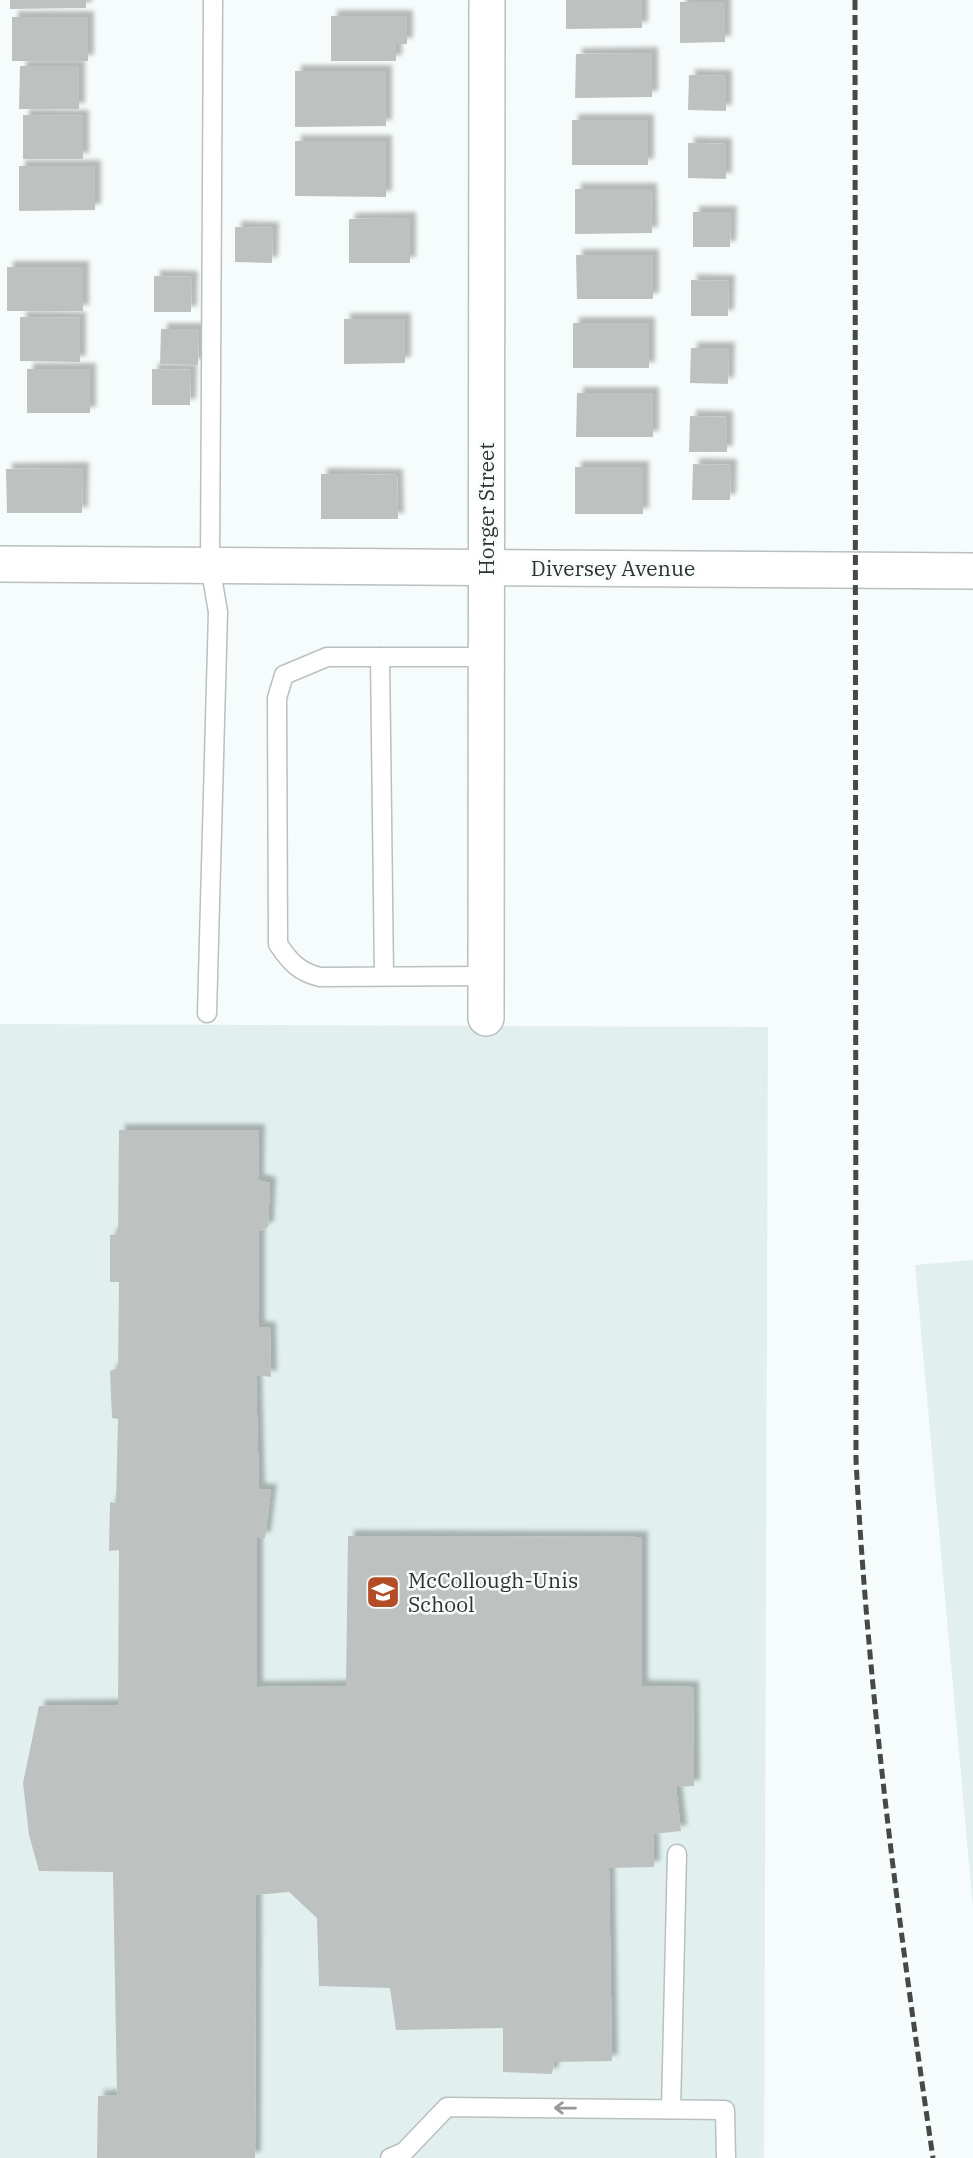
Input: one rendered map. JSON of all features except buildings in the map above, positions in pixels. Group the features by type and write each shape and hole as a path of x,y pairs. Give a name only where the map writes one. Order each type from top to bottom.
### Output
{"street":[{"name":"Horger Street","path":"486,1018 487,0"},
{"name":"Diversey Avenue","path":"0,564 973,571"}],"lane":[{"path":"207,1013 218,612 210,565 213,0"},
{"path":"486,657 327,657 285,675 277,698 278,944 303,972 320,977 486,976"},
{"path":"380,657 384,976"},
{"path":"671,2109 677,1854"},
{"path":"390,2158 404,2152 447,2106 725,2109 726,2158"}],"shaded area":[{"name":"McCollough-Unis School","path":"0,1024 768,1027 764,2158 0,2158"},
{"path":"973,1260 973,1908 915,1265"}],"railway":[{"path":"855,0 856,1460 868,1635 886,1810 933,2158"}],"place":[{"name":"McCollough-Unis School","path":"383,1592"}]}
